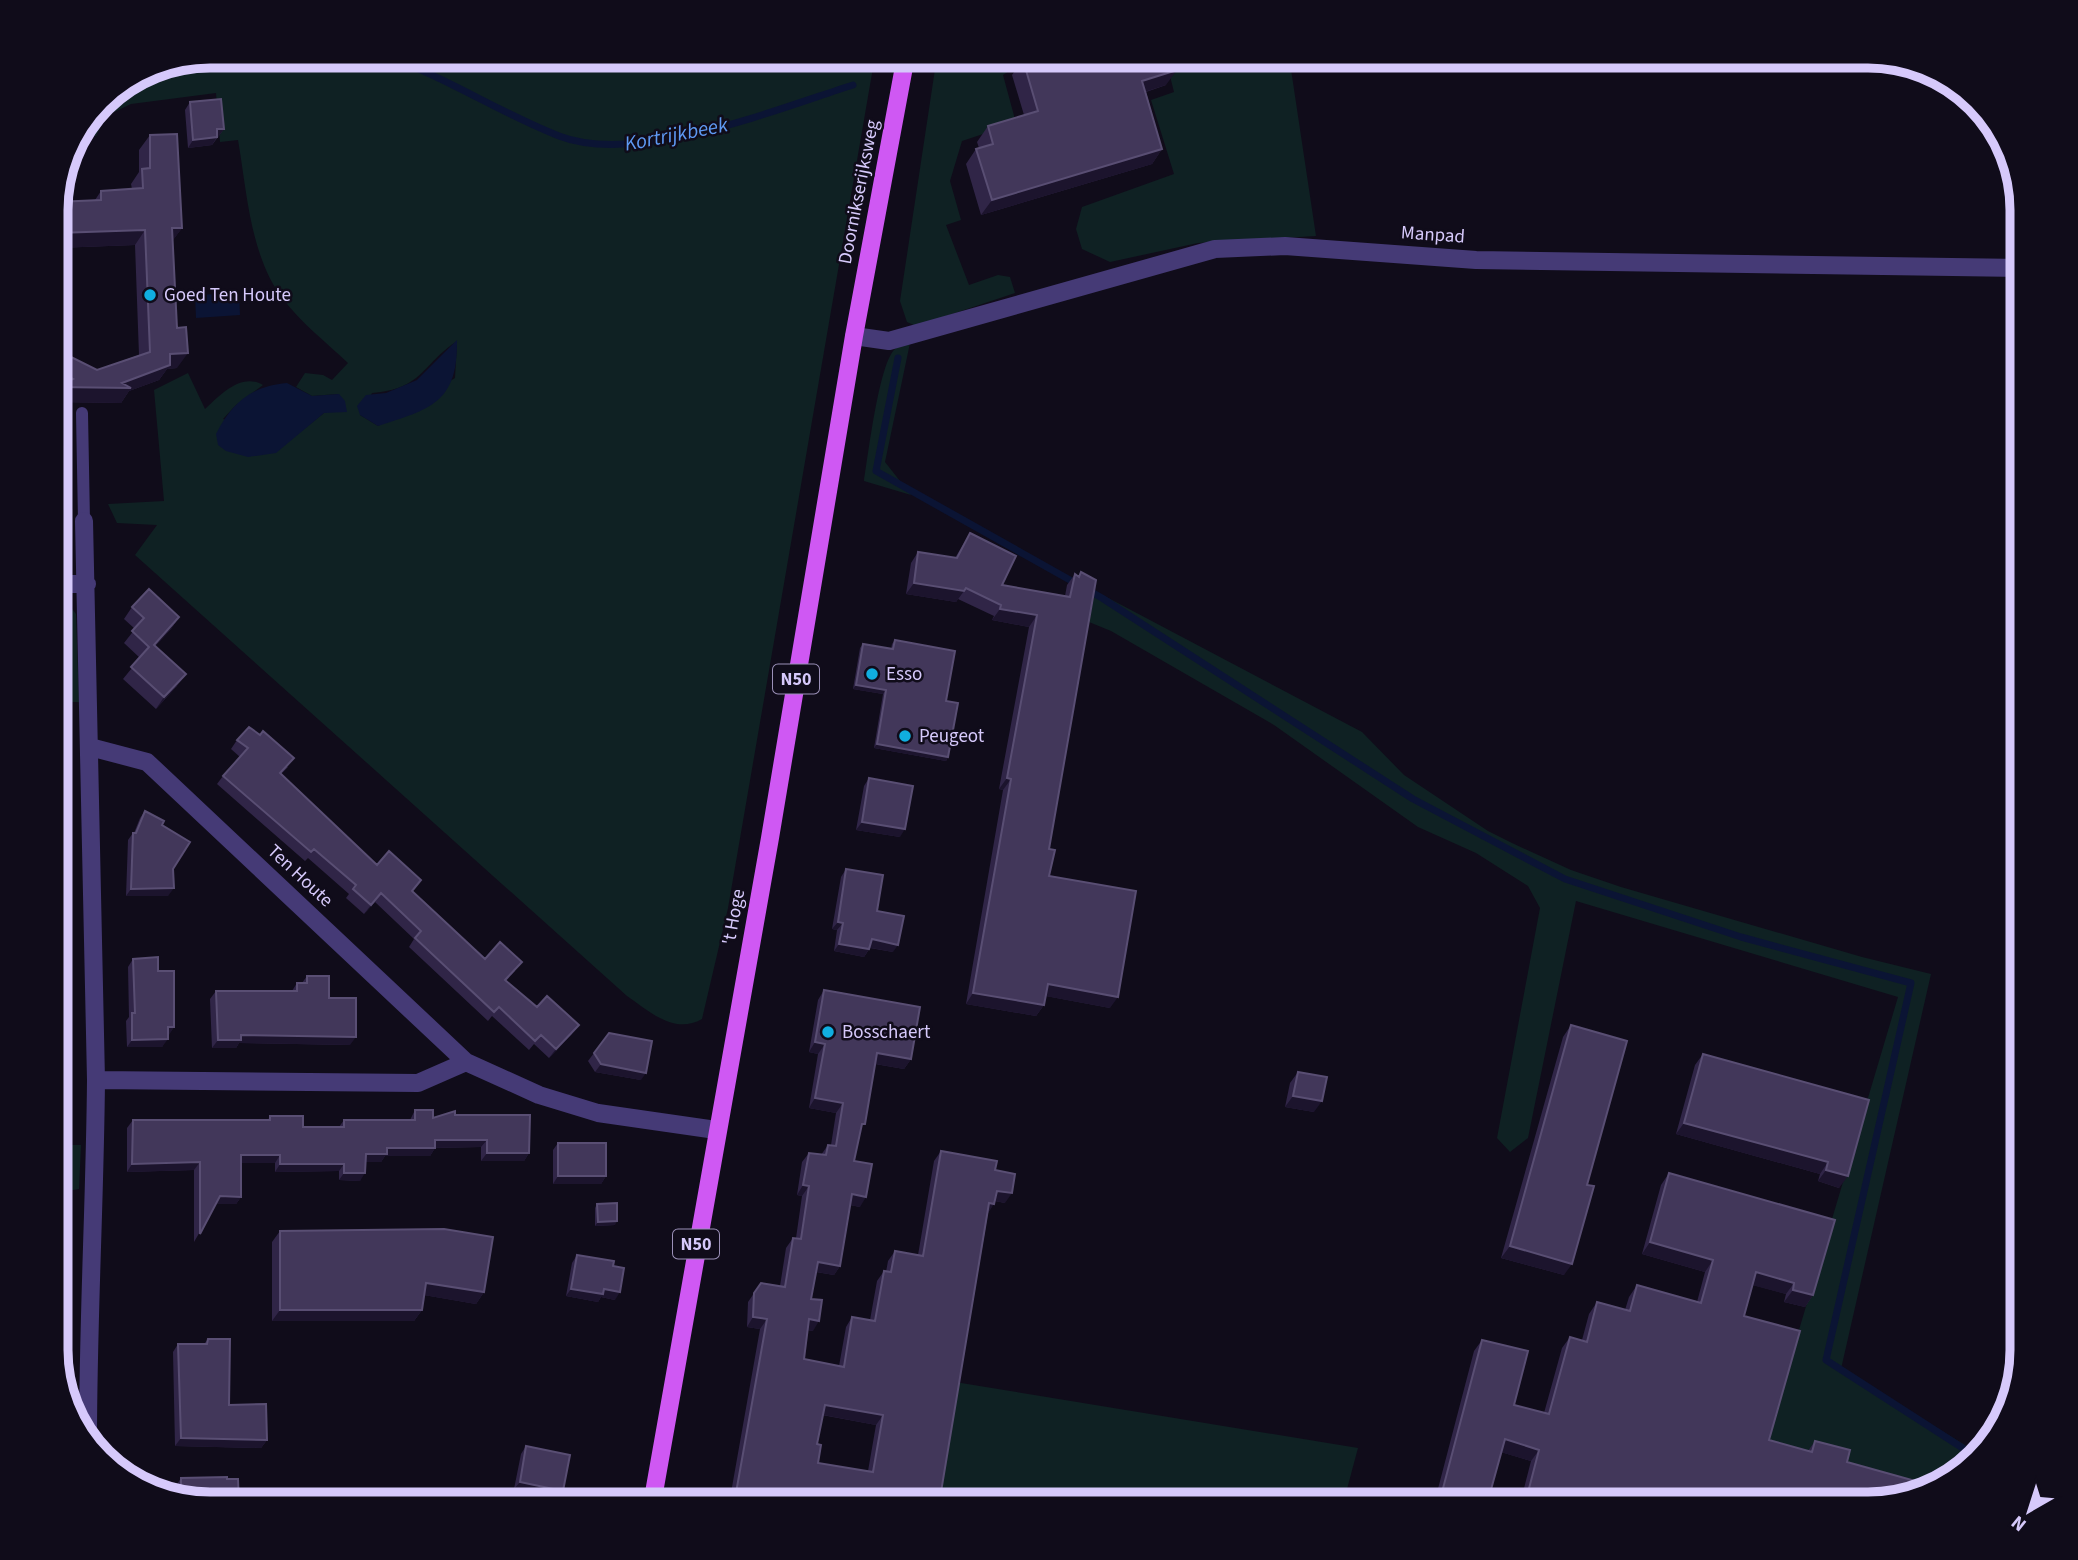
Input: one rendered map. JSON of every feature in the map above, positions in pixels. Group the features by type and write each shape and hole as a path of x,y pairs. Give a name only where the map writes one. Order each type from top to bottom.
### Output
{"main road":[{"name":"Doornikserijksweg","path":"854,336 904,69"},
{"name":"'t Hoge","path":"654,1492 716,1130 770,838 854,336"}],"street":[{"name":"Manpad","path":"854,336 889,341 1215,249 1285,246 1476,260 2010,268"},
{"path":"84,521 96,1080 88,1324 89,1424"},
{"path":"69,584 87,584"},
{"name":"Ten Houte","path":"90,747 147,762 466,1062 539,1095 598,1113 716,1130"},
{"path":"96,1080 418,1083 466,1062"}],"lane":[{"path":"82,413 84,521"}],"shaded area":[{"path":"1168,68 1291,68 1316,236 1198,243 1110,262 1082,249 1076,229 1082,207 1174,174 1151,100 1174,92"},
{"path":"201,69 873,69 728,908 702,1019 692,1023 672,1023 627,996 135,555 157,525 117,523 108,504 164,501 154,390 188,373 205,409 231,387 247,381 255,382 263,385 236,405 223,419 294,437 324,413 339,394 312,396 296,387 305,373 323,375 332,380 348,363 298,317 272,282 257,244 247,202 238,140 220,142 216,93 131,104 106,116 96,136 90,136 110,110 132,92 174,73","holes":["457,341 455,378 378,426 360,415 372,393 389,391 412,381"]},
{"path":"935,69 1013,69 1003,75 1016,123 962,141 950,181 961,220 946,225 969,285 998,275 1010,277 1015,293 916,326 907,322 900,301"},
{"path":"910,343 885,462 911,495 864,481 884,372 895,349"},
{"path":"1095,591 1362,732 1404,775 1488,831 1571,870 1862,957 1931,974 1841,1369 1970,1448 1968,1450 1946,1468 1912,1484 1841,1473 1844,1459 1807,1450 1803,1462 1763,1451 1898,997 1576,901 1528,1138 1510,1152 1497,1138 1540,908 1528,886 1476,853 1418,827 1274,725 1111,631 1089,622"},
{"path":"69,605 76,614 79,702 69,702"},
{"path":"69,1145 81,1145 79,1189 69,1191"},
{"path":"955,1382 1358,1448 1346,1492 938,1492"}],"water":[{"path":"239,293 240,315 196,318 195,295"},
{"path":"457,340 453,378 438,400 427,408 378,426 360,415 357,406 366,395 386,393 417,380"},
{"path":"287,383 312,396 339,394 345,401 347,412 324,413 276,453 248,457 226,451 218,445 216,434 236,405 253,392"}],"building":[{"path":"1177,68 1142,81 1162,149 992,200 976,149 993,144 988,126 1038,111 1026,69"},
{"path":"221,99 224,129 217,129 217,137 193,140 190,102"},
{"path":"177,134 182,228 172,228 177,328 186,327 188,353 170,354 170,365 122,383 131,388 69,387 69,381 73,379 69,377 69,356 97,370 150,352 145,230 69,233 69,201 101,200 101,191 143,188 142,169 150,168 150,135"},
{"path":"970,533 1016,556 1002,585 1070,597 1075,574 1079,577 1081,572 1096,580 1049,849 1055,850 1049,876 1136,891 1118,997 1048,984 1044,1005 973,993 1011,779 1007,778 1037,615 1000,609 1001,605 966,588 964,591 914,583 918,552 957,558"},
{"path":"149,589 179,617 154,645 186,674 164,697 131,667 149,647 132,631 144,618 132,607"},
{"path":"895,640 955,651 946,701 958,703 948,757 877,744 886,690 856,685 863,644 893,649"},
{"path":"249,727 260,735 263,731 294,758 280,773 377,865 389,851 421,880 412,891 485,959 500,942 522,962 505,980 537,1007 547,996 579,1025 556,1049 541,1035 535,1041 499,1007 494,1012 415,938 421,931 381,893 371,905 353,889 356,885 314,849 311,852 223,776 248,748 237,740"},
{"path":"869,778 913,786 905,829 862,822"},
{"path":"145,811 164,821 162,825 190,842 173,869 174,888 131,889 133,833 136,833"},
{"path":"846,869 883,875 877,911 904,916 898,945 872,939 869,949 839,944 843,923 838,922"},
{"path":"158,957 158,971 174,971 174,1027 168,1027 168,1039 132,1040 132,1013 135,1013 133,959"},
{"path":"307,976 329,976 329,998 356,998 356,1037 241,1035 241,1040 218,1040 216,991 297,991 297,983 307,983"},
{"path":"824,990 920,1007 911,1059 877,1053 865,1124 862,1124 854,1161 872,1164 866,1197 852,1194 840,1266 818,1262 811,1299 822,1300 819,1321 809,1319 804,1359 844,1367 852,1317 875,1321 884,1271 891,1272 895,1251 923,1256 941,1151 997,1161 995,1170 1015,1174 1012,1193 997,1191 994,1204 989,1203 941,1492 736,1492 767,1319 753,1317 754,1293 761,1283 785,1287 793,1238 801,1239 809,1186 803,1185 809,1153 826,1155 828,1145 836,1146 843,1103 815,1098 825,1044 815,1042","holes":["825,1405 883,1415 873,1472 818,1463 821,1445 817,1444"]},
{"path":"1571,1025 1627,1041 1587,1185 1594,1186 1572,1264 1510,1246"},
{"path":"609,1033 652,1041 646,1073 601,1064 594,1053"},
{"path":"1703,1054 1869,1100 1848,1176 1826,1170 1828,1162 1684,1123"},
{"path":"1298,1072 1327,1077 1322,1101 1293,1096"},
{"path":"415,1110 433,1110 433,1118 455,1111 455,1115 530,1115 529,1153 487,1153 487,1140 435,1140 435,1148 387,1148 387,1154 366,1154 365,1173 344,1173 344,1164 280,1164 280,1155 241,1155 241,1197 220,1196 200,1234 200,1162 132,1164 133,1120 270,1120 270,1116 303,1116 303,1127 344,1127 344,1120 415,1120"},
{"path":"558,1143 606,1143 606,1176 558,1176"},
{"path":"1669,1173 1835,1220 1813,1295 1793,1290 1794,1283 1756,1272 1744,1316 1800,1331 1769,1440 1812,1452 1815,1441 1850,1450 1847,1462 1918,1482 1895,1489 1867,1492 1528,1492 1539,1450 1505,1439 1490,1492 1442,1492 1482,1340 1528,1351 1514,1405 1549,1414 1570,1337 1587,1342 1597,1302 1630,1311 1637,1285 1701,1303 1713,1260 1650,1242"},
{"path":"617,1203 617,1221 598,1222 597,1204"},
{"path":"444,1229 493,1237 484,1292 426,1283 422,1310 280,1310 280,1231"},
{"path":"577,1255 614,1261 613,1266 624,1268 620,1292 604,1289 603,1294 571,1289"},
{"path":"208,1339 230,1339 229,1405 266,1404 267,1440 181,1438 178,1344 207,1344"},
{"path":"526,1446 570,1455 563,1491 520,1482"},
{"path":"181,1478 238,1479 239,1492 183,1489"}],"waterway":[{"name":"Kortrijkbeek","path":"417,69 537,127 559,136 591,143 627,144 706,131 853,85"},
{"path":"898,358 876,471 1102,598 1413,799 1565,879 1741,937 1911,983 1826,1360 1967,1451"}],"place":[{"name":"Goed Ten Houte","path":"150,295"},
{"name":"Esso","path":"872,674"},
{"name":"Peugeot","path":"905,736"},
{"name":"Bosschaert","path":"828,1032"}]}
